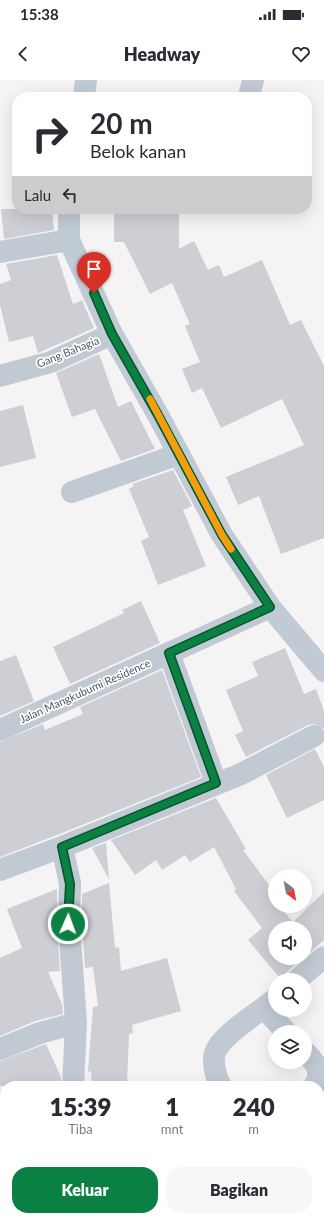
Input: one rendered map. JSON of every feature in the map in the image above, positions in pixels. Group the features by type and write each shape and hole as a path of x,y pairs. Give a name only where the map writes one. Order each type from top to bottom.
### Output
{"street":[{"path":"85,92 86,80"},
{"path":"250,92 253,80"},
{"path":"69,214 69,240 112,334 222,535 270,607 324,671"},
{"path":"0,252 69,240"},
{"name":"Gang Bahagia","path":"0,376 51,362 112,334"},
{"path":"72,492 179,454"},
{"name":"Jalan Mangkubumi Residence","path":"0,730 270,607"},
{"path":"169,653 216,783"},
{"path":"0,870 62,847 241,774 314,736"},
{"path":"62,847 70,884 68,924 76,1023 73,1081"},
{"path":"305,973 324,957"},
{"path":"219,1081 214,1064 215,1053 218,1046 226,1037 268,1006"},
{"path":"0,1049 40,1032 76,1023"},
{"path":"312,1059 316,1063 318,1069 317,1081"}],"building":[{"path":"1,209 12,209 12,214 52,214 54,230 4,239"},
{"path":"114,214 179,214 179,249 194,241 208,270 219,265 224,277 262,260 290,325 301,320 324,366 324,538 281,554 259,496 238,505 226,477 304,445 282,399 221,428 202,388 192,393 182,369 200,362 185,326 190,324 172,283 150,294 124,242 114,242"},
{"path":"57,255 73,304 82,300 94,328 38,353 33,336 9,342 0,305 0,284 11,280 6,264"},
{"path":"99,354 118,407 131,401 155,449 121,461 95,409 72,417 56,373"},
{"path":"23,405 36,458 0,467 0,411"},
{"path":"173,470 192,506 183,510 206,566 158,585 141,541 149,537 129,489 134,486 132,484"},
{"path":"141,601 160,643 70,684 53,647 124,613 122,610"},
{"path":"285,648 304,694 316,689 324,711 324,729 315,724 308,725 246,757 235,735 243,731 226,690 258,676 252,662"},
{"path":"16,655 34,701 0,716 0,661"},
{"path":"162,670 201,777 0,857 0,742 43,724 45,730 83,714 80,707"},
{"path":"315,749 324,767 324,800 287,818 266,775"},
{"path":"216,798 246,849 243,850 268,884 268,913 285,913 292,921 268,921 268,964 248,940 262,928 234,891 236,889 214,847 190,862 185,855 162,870 156,860 135,875 111,840"},
{"path":"106,843 109,879 92,848"},
{"path":"109,883 115,948 119,947 121,971 167,958 181,1011 132,1025 133,1033 129,1034 127,1081 92,1081 91,1071 88,1072 93,1007 98,1006 93,967 85,968 82,924 82,894"},
{"path":"57,889 57,925 60,971 48,972 62,1004 63,1014 35,1021 0,1036 0,958 22,948 7,909"},
{"path":"324,892 324,940 312,951 312,921 294,921 302,913 312,913 312,904"},
{"path":"269,965 295,965 286,973 276,973"},
{"path":"46,1044 61,1077 61,1081 0,1081 0,1061"}],"slow traffic":[{"path":"150,399 222,535 231,549"}],"route":[{"path":"68,924 70,884 62,847 216,783 169,653 270,607 222,535 158,415 112,334 94,293"}]}
